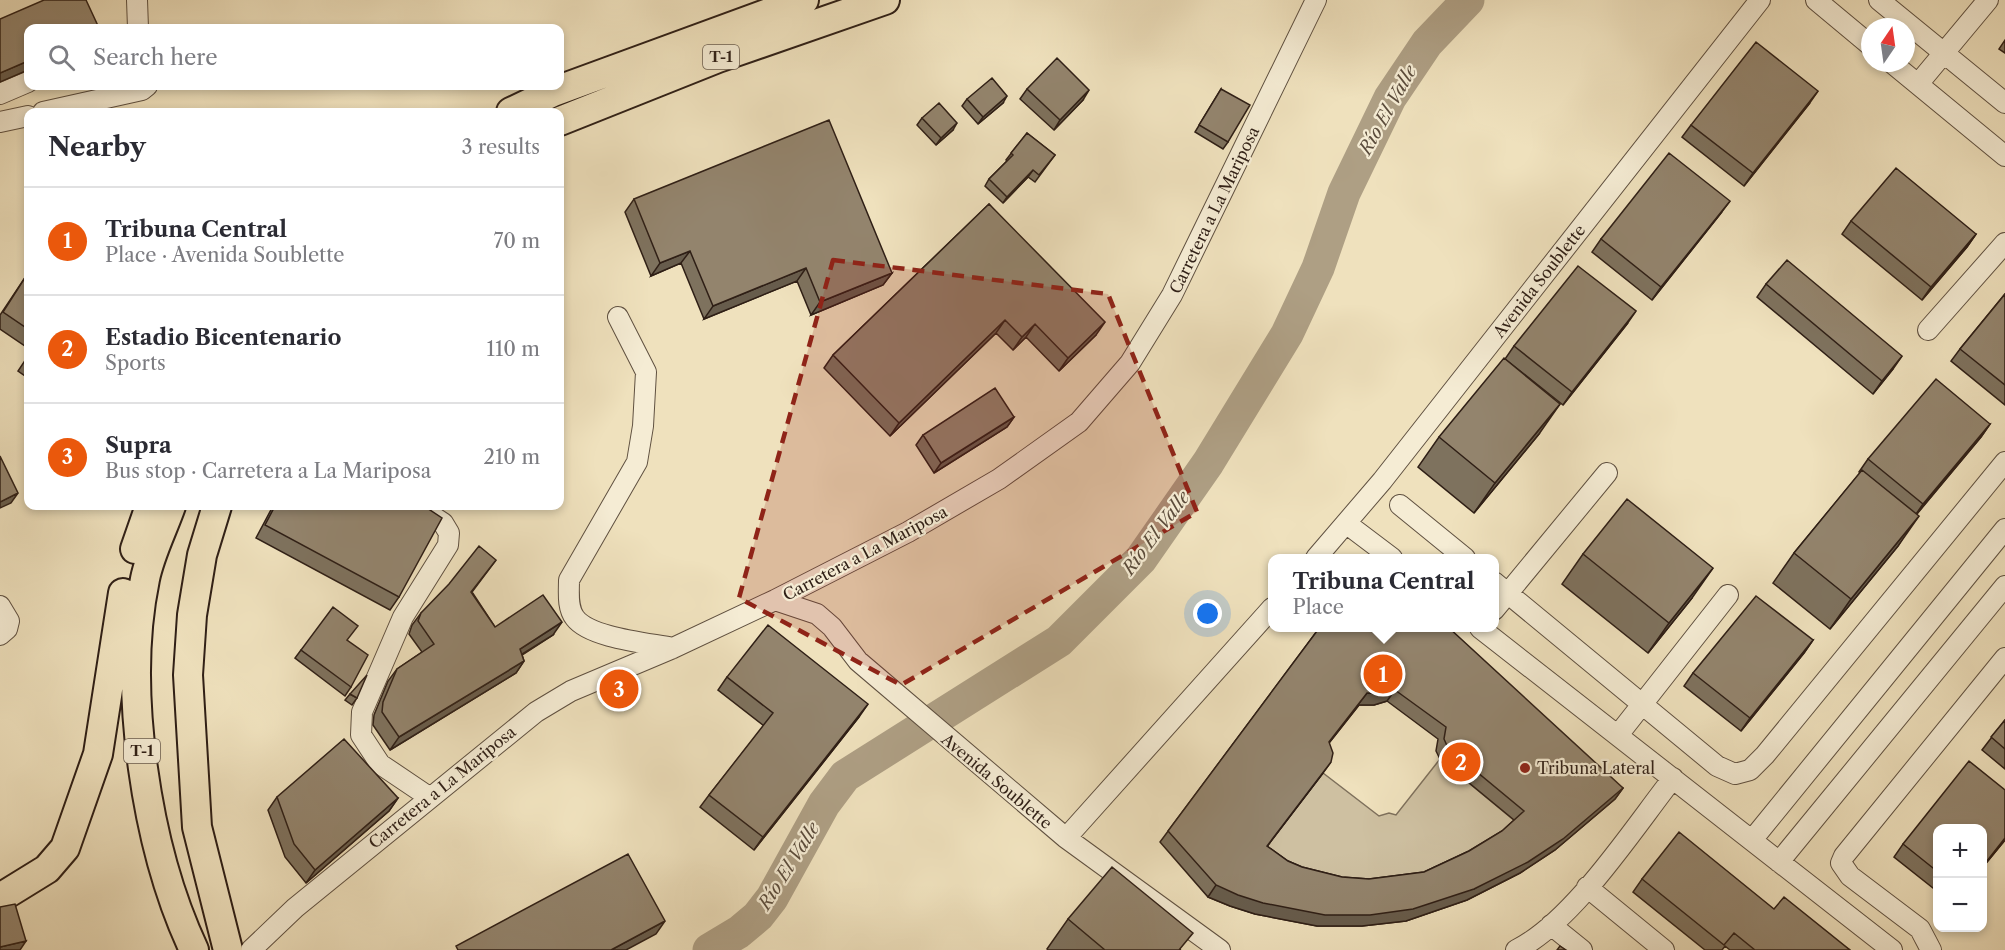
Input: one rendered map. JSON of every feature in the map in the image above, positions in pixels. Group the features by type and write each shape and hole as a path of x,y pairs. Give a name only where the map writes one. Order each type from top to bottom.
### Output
{"highway":[{"name":"T-1","path":"564,88 804,0"},
{"name":"T-1","path":"564,119 718,58 885,0"},
{"name":"T-1","path":"519,108 558,90"},
{"path":"0,898 47,869 65,849 98,754 127,571 149,510"},
{"name":"T-1","path":"170,510 146,576 138,623 137,719 161,859 194,950"},
{"path":"216,510 202,555 192,615 188,675 197,827 228,950"}],"street":[{"path":"136,0 138,24"},
{"name":"Carretera a La Mariposa","path":"250,950 295,908 536,712 571,691 674,648 775,600 928,520 999,479 1079,422 1130,363 1172,295 1316,0"},
{"name":"Avenida Soublette","path":"1320,554 1347,524 1760,0"},
{"path":"1816,0 1861,38"},
{"path":"1879,0 2005,103"},
{"path":"1918,84 1988,0"},
{"path":"1903,72 2005,156"},
{"path":"0,94 24,84"},
{"path":"61,108 142,90"},
{"path":"0,122 24,117"},
{"path":"1928,330 2005,243"},
{"path":"618,316 646,372 643,426 637,462 569,580 569,602 574,617 591,631 674,648"},
{"path":"1607,473 1501,588 1718,766 1735,774 1749,770 1766,755 2005,462"},
{"path":"1400,505 1460,554"},
{"path":"423,510 443,523 449,533 448,545 403,617 362,712 362,735 380,764 429,797"},
{"path":"1347,524 1387,554"},
{"path":"1752,840 2005,530"},
{"path":"1779,862 2005,586"},
{"path":"1618,735 1728,595"},
{"name":"Avenida Soublette","path":"775,600 817,614 832,627 858,661 915,712 1066,838 1268,612"},
{"path":"0,606 9,621 7,629 0,635"},
{"path":"1486,632 1892,950"},
{"path":"1931,950 1920,929 1850,876 1841,863 1844,856 2005,658"},
{"path":"1515,950 1551,925 1587,887 1673,778"},
{"path":"1066,838 1220,950"},
{"path":"1587,887 1664,950"},
{"path":"1551,925 1582,950"}],"highlighted area":[{"path":"833,260 1108,294 1197,512 901,685 739,598"}],"shaded area":[{"path":"1440,759 1516,822 1494,842 1389,889 1259,857 1323,773 1379,816 1389,813 1396,815"}],"building":[{"path":"44,0 86,0 97,24 24,24 24,63 0,73 0,19"},
{"path":"1756,42 1818,91 1753,173 1691,125"},
{"path":"1057,58 1089,90 1060,120 1027,89"},
{"path":"992,78 1007,96 983,117 967,99"},
{"path":"1221,89 1250,105 1228,142 1199,125"},
{"path":"939,103 957,123 941,138 922,118"},
{"path":"829,120 892,273 820,302 806,268 713,306 690,251 660,263 634,199"},
{"path":"1027,133 1055,155 1039,175 1033,170 1007,197 989,179 1013,155 1011,153"},
{"path":"1669,153 1730,201 1661,287 1601,239"},
{"path":"1896,168 1976,234 1931,287 1851,221"},
{"path":"989,204 1105,322 1068,358 1035,324 1022,337 1005,320 899,423 833,355"},
{"path":"1787,260 1902,356 1882,381 1766,284"},
{"path":"1578,266 1636,311 1572,392 1514,346"},
{"path":"24,279 24,326 3,312"},
{"path":"2005,294 2005,385 1960,349"},
{"path":"1504,358 1560,404 1495,483 1439,437"},
{"path":"1936,379 1990,424 1923,504 1868,459"},
{"path":"995,388 1014,417 941,463 923,435"},
{"path":"0,456 18,493 0,502"},
{"path":"1862,470 1919,516 1851,599 1794,553"},
{"path":"1627,499 1713,568 1669,623 1583,554"},
{"path":"273,510 430,510 442,518 399,597 265,525"},
{"path":"479,546 496,560 471,592 495,627 543,595 562,622 520,649 524,661 399,737 382,712 383,702 397,669 434,644 418,621 421,613 449,584"},
{"path":"1756,596 1813,640 1750,718 1693,673"},
{"path":"333,607 358,626 347,640 368,655 351,687 301,650"},
{"path":"768,625 868,704 763,837 709,795 773,713 727,677"},
{"path":"1316,632 1453,632 1623,788 1563,839 1528,862 1474,889 1413,909 1370,915 1325,915 1263,903 1216,885 1168,831","holes":["1395,690 1446,727 1444,739 1448,748 1524,811 1502,831 1469,851 1424,872 1369,879 1342,877 1302,867 1288,861 1267,846 1331,762 1333,753 1329,742 1367,693 1382,694"]},
{"path":"367,675 357,698 350,694"},
{"path":"2005,720 2005,749 1991,737"},
{"path":"344,739 398,798 315,870 294,844 277,797"},
{"path":"1969,761 2005,790 2005,838 1987,861 1987,824 1933,824 1933,868 1903,844"},
{"path":"1679,832 1774,909 1784,897 1850,950 1755,950 1734,933 1724,945 1642,879"},
{"path":"628,854 665,921 611,950 458,950 456,946"},
{"path":"1112,867 1193,933 1179,950 1105,950 1068,919"},
{"path":"15,904 26,941 0,947 0,907"}],"waterway":[{"name":"Río El Valle","path":"709,950 739,932 758,916 772,898 824,804 845,776 1059,641 1141,559 1208,463 1287,334 1318,268 1344,193 1390,98 1427,43 1468,0"}],"place":[{"name":"Tribuna Central","path":"1383,674"},
{"name":"Supra","path":"619,689"},
{"name":"Estadio Bicentenario","path":"1461,762"},
{"name":"Tribuna Lateral","path":"1525,768"}]}
